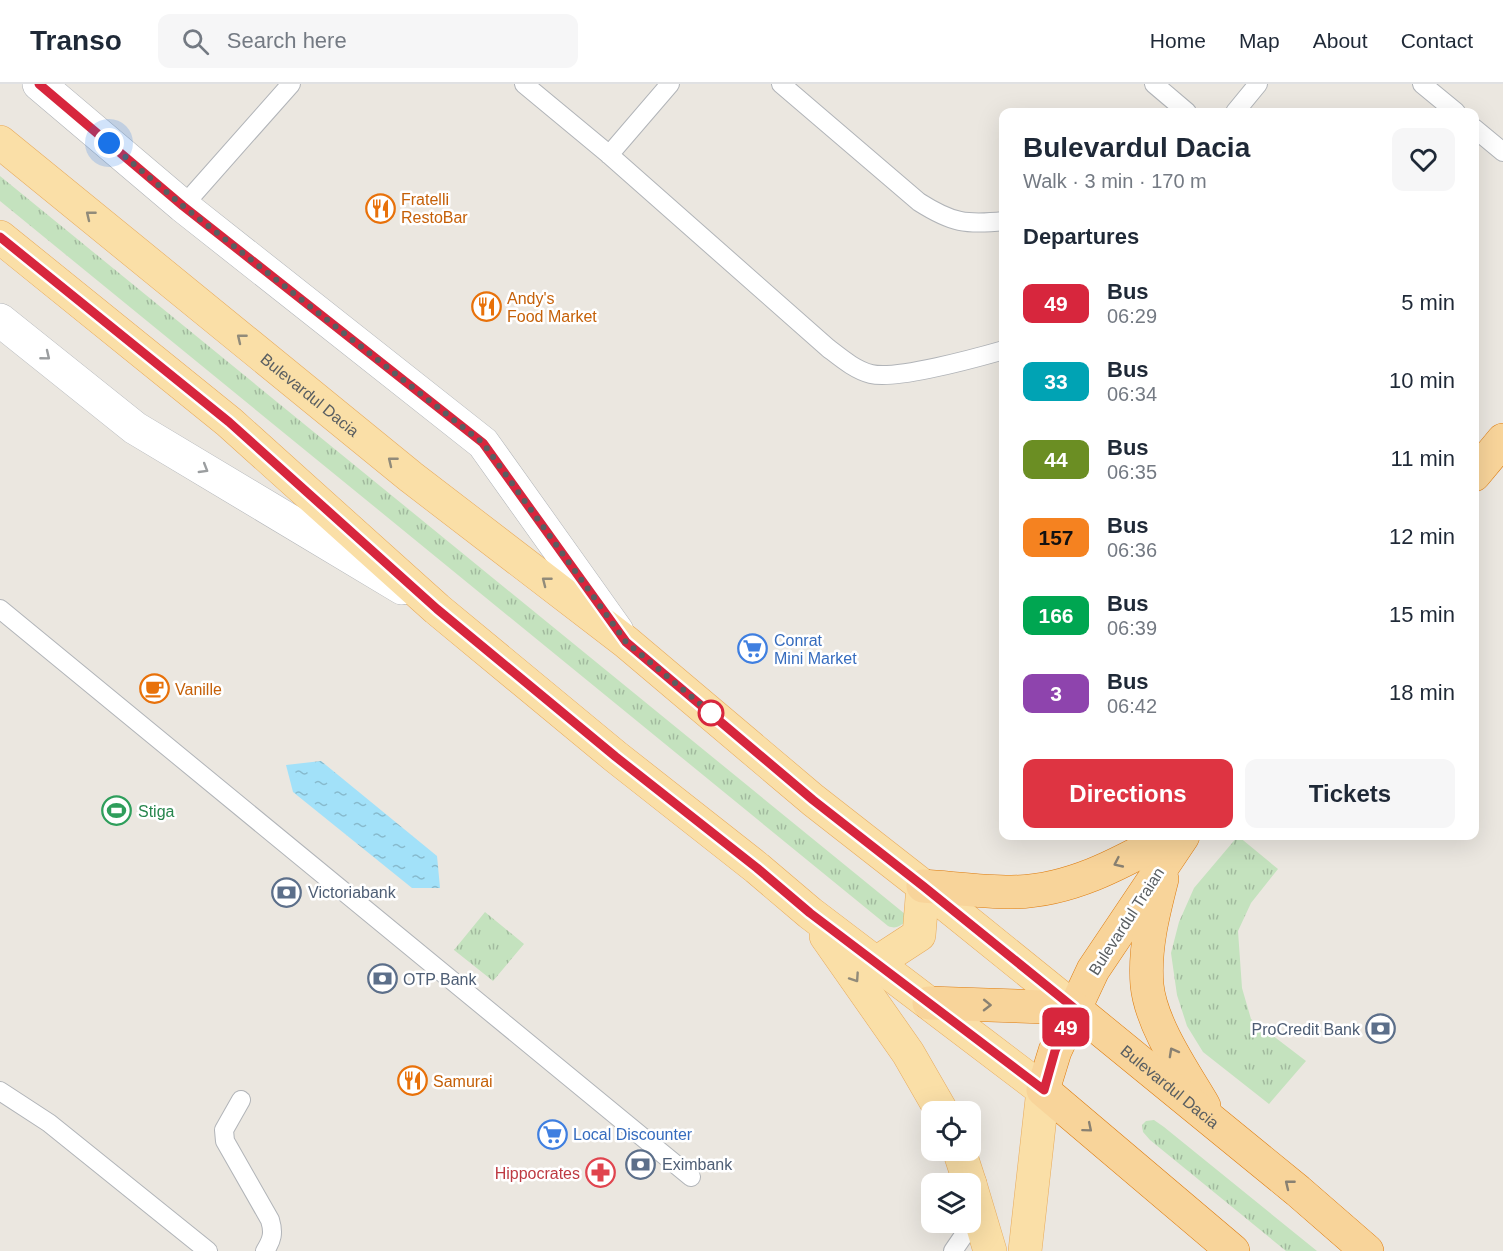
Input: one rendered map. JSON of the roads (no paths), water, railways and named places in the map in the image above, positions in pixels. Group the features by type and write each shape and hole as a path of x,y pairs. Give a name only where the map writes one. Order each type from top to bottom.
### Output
{"highway":[{"path":"1479,469 1503,440"},
{"path":"923,886 1011,892 1042,889 1073,882 1173,844"},
{"path":"1173,844 1150,930 1147,985 1150,1002 1165,1036 1212,1121"},
{"name":"Bulevardul Traian","path":"1044,1090 1055,1051 1093,970 1173,844"},
{"path":"929,1003 1074,1008"},
{"name":"Bulevardul Dacia","path":"1074,1008 1367,1251"},
{"path":"1044,1090 1233,1251"}],"main road":[{"name":"Bulevardul Dacia","path":"0,142 411,477 626,642 813,800 1074,1008"},
{"path":"0,237 229,422 437,609 616,757 810,913 1044,1090 1025,1251"},
{"path":"876,963 919,934 923,886"},
{"path":"810,913 908,1053 936,1101"},
{"path":"981,1221 990,1251"}],"street":[{"name":"Bulevardul Dacia","path":"39,84 183,206 483,443 626,642"},
{"path":"0,320 135,428 437,609"},
{"name":"Bulevardul Dacia","path":"1333,1221 1388,1251"}],"lane":[{"path":"183,206 291,84"},
{"path":"524,84 609,155 828,348 852,366 872,375 898,374 999,351"},
{"path":"609,155 670,84"},
{"path":"781,84 920,202 940,216 961,223 999,221"},
{"path":"1154,84 1182,108"},
{"path":"1238,108 1258,84"},
{"path":"1422,84 1451,108"},
{"path":"1479,132 1503,152"},
{"path":"0,609 691,1177"},
{"path":"0,1091 49,1123 208,1251"},
{"path":"241,1100 225,1130 225,1141 274,1231 265,1251"},
{"path":"953,1251 959,1233"}],"water":[{"path":"321,761 437,856 440,888 412,888 293,792 286,765"}],"place":[{"name":"Fratelli RestoBar","path":"380,208"},
{"name":"Andy's Food Market","path":"486,307"},
{"name":"Conrat Mini Market","path":"753,649"},
{"name":"Vanille","path":"154,689"},
{"name":"Stiga","path":"117,811"},
{"name":"Victoriabank","path":"287,892"},
{"name":"OTP Bank","path":"382,979"},
{"name":"ProCredit Bank","path":"1381,1029"},
{"name":"Samurai","path":"412,1081"},
{"name":"Local Discounter","path":"552,1134"},
{"name":"Eximbank","path":"641,1164"},
{"name":"Hippocrates","path":"601,1173"}]}
